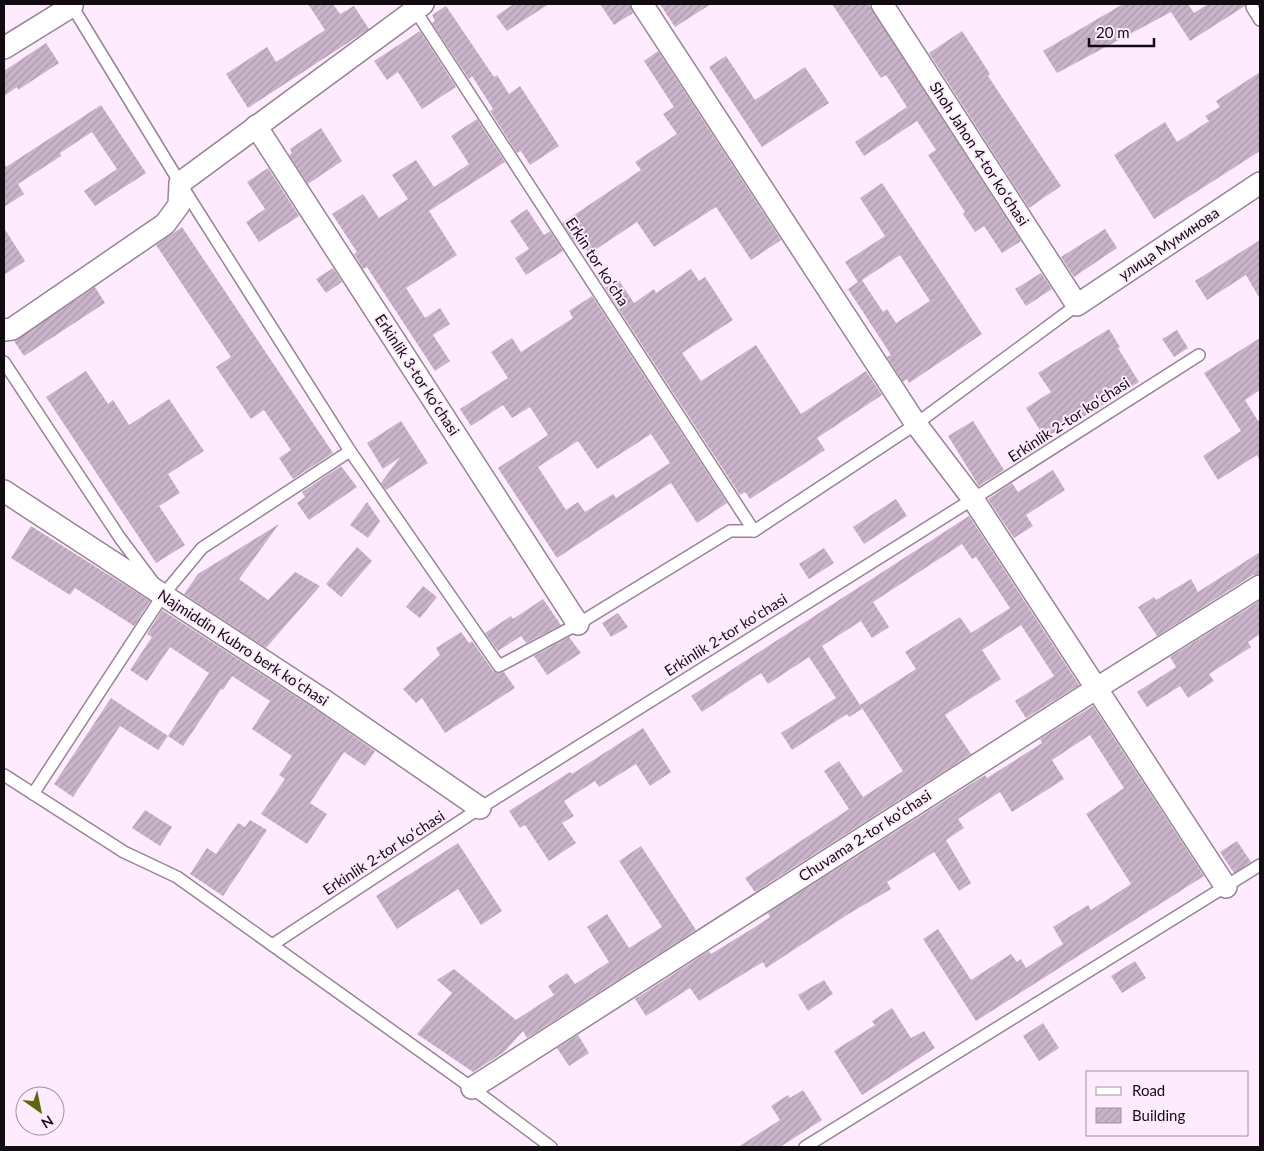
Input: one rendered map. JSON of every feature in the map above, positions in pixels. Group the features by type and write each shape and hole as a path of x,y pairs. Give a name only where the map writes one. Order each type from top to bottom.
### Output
{"street":[{"path":"642,4 916,424 973,499 1226,886"},
{"name":"Shoh Jahon 4-tor koʻchasi","path":"882,4 1077,305"},
{"path":"4,48 73,5"},
{"path":"4,330 12,329 165,224 179,205 180,183 419,7"},
{"name":"Erkinlik 3-tor koʻchasi","path":"256,126 578,624"},
{"name":"улица Муминова","path":"1077,305 1260,183"},
{"name":"Najmiddin Kubro berk koʻchasi","path":"4,491 322,699 480,808"},
{"name":"Chuvama 2-tor koʻchasi","path":"472,1088 1097,688 1260,586"}],"lane":[{"path":"73,5 180,183 350,451 499,666 578,624 730,531 754,531 916,424 1077,305"},
{"name":"Erkin tor koʻcha","path":"419,7 754,531"},
{"path":"1252,7 1260,20"},
{"name":"Erkinlik 2-tor koʻchasi","path":"272,945 480,808 1199,355"},
{"path":"4,362 120,538 163,596"},
{"path":"34,794 163,596 202,548 350,451"},
{"path":"4,774 124,852 177,877 472,1088 551,1147"},
{"path":"805,1147 1260,865"}],"building":[{"path":"308,4 333,4 340,14 354,6 369,29 248,108 226,74 267,47 276,62 325,30"},
{"path":"514,4 549,4 507,31 496,16"},
{"path":"600,4 630,4 633,13 614,25"},
{"path":"660,4 711,4 675,27"},
{"path":"832,4 868,4 1021,241 1002,253 984,226 975,232 963,214 965,212 928,155 936,150 917,121 864,156 855,142 907,107 886,75 881,78"},
{"path":"1123,4 1188,4 1194,13 1208,4 1245,4 1245,6 1190,41 1171,12 1057,73 1043,51"},
{"path":"446,6 494,77 497,75 509,94 520,86 559,146 530,165 521,151 517,153 490,111 493,109 472,76 469,79 432,23 435,21 432,15"},
{"path":"420,31 456,87 422,109 398,72 387,80 374,61"},
{"path":"962,31 990,74 988,76 1061,186 1029,208 929,53"},
{"path":"46,43 59,63 18,90 17,87 4,96 4,71"},
{"path":"658,51 781,240 751,260 716,207 654,247 637,222 589,254 580,240 575,242 562,223 641,170 635,162 677,134 663,114 674,107 644,61"},
{"path":"726,56 755,100 805,67 829,103 762,147 709,67"},
{"path":"1260,72 1260,151 1154,219 1114,155 1165,122 1177,142 1209,121 1205,116 1220,107 1216,101"},
{"path":"101,105 146,173 95,206 84,191 117,169 92,132 60,153 61,156 18,184 24,194 4,207 4,163 6,167"},
{"path":"477,119 505,162 429,211 457,255 406,288 425,318 440,308 450,324 433,335 450,361 435,371 367,267 363,269 354,254 357,252 332,214 363,194 379,218 408,199 392,175 416,160 434,187 469,164 451,136"},
{"path":"321,128 342,161 308,184 289,155 292,153 290,149"},
{"path":"268,168 299,216 259,242 246,222 265,209 247,182"},
{"path":"882,183 982,334 909,383 907,379 903,382 887,357 891,355 848,289 858,282 845,262 885,236 860,198","holes":["900,255 930,301 896,323 887,309 883,312 862,280"]},
{"path":"527,209 544,235 550,231 563,251 526,275 515,258 529,249 510,221"},
{"path":"182,227 333,453 293,479 279,458 291,450 264,410 251,419 216,367 231,357 156,245"},
{"path":"4,228 25,261 4,275"},
{"path":"1105,229 1117,248 1074,277 1061,257"},
{"path":"1260,240 1260,299 1246,275 1207,300 1195,281"},
{"path":"333,268 342,282 326,293 316,279"},
{"path":"691,269 699,281 705,277 733,320 682,353 701,381 756,345 801,414 866,371 882,395 817,438 825,450 750,499 745,492 740,495 605,288 618,279 634,303 654,289 656,293"},
{"path":"1041,273 1052,289 1026,306 1015,289"},
{"path":"95,287 105,303 24,356 14,341"},
{"path":"592,296 727,503 697,523 671,483 557,558 498,468 548,435 530,407 512,418 503,405 471,426 460,409 508,378 491,352 512,338 521,352 573,318 569,311","holes":["651,434 670,463 616,498 613,494 585,512 578,502 566,510 538,467 578,441 597,469"]},
{"path":"1109,329 1120,347 1118,348 1139,382 1075,422 1074,420 1045,438 1026,408 1051,392 1038,373"},
{"path":"1177,330 1188,348 1174,357 1162,339"},
{"path":"1260,338 1260,390 1245,400 1258,421 1260,420 1260,461 1257,455 1218,480 1203,456 1241,431 1204,373"},
{"path":"86,371 108,404 113,400 129,425 169,399 204,451 168,474 180,493 159,506 185,545 156,563 46,397"},
{"path":"401,421 428,463 386,490 381,483 400,457 383,469 367,443"},
{"path":"973,421 1004,470 979,486 948,436"},
{"path":"341,466 357,487 309,520 297,503 305,497 302,492"},
{"path":"1053,470 1065,490 1026,515 1033,526 1014,538 988,499 1012,483 1018,492"},
{"path":"896,499 907,516 864,544 853,527"},
{"path":"367,502 380,521 368,538 350,525"},
{"path":"969,516 1079,685 1026,718 1015,701 1054,676 1021,625 982,650 1001,679 945,715 971,754 755,892 745,878 849,809 824,771 839,761 863,797 903,771 860,705 862,709 849,717 847,714 792,750 781,733 836,698 809,657 768,684 761,673 702,712 691,696","holes":["962,544 972,559 976,557 1010,608 971,633 960,617 905,652 916,669 860,705 822,646 861,621 872,638 889,627 873,602"]},
{"path":"279,524 239,579 268,600 295,572 320,586 266,648 184,594 198,574"},
{"path":"31,526 150,601 134,626 75,588 70,595 11,558"},
{"path":"357,547 372,561 341,597 326,584"},
{"path":"824,548 834,563 809,579 799,564"},
{"path":"1260,552 1260,574 1253,575 1157,636 1138,607 1154,597 1156,600 1191,579 1198,592"},
{"path":"423,586 437,597 420,618 406,607"},
{"path":"543,599 561,625 526,643 521,636 498,651 485,633 511,616 513,619"},
{"path":"1260,601 1260,634 1248,642 1251,647 1209,674 1214,681 1188,698 1180,686 1147,707 1137,692 1176,667 1170,657"},
{"path":"162,610 315,709 375,751 365,766 344,752 310,803 327,814 307,844 261,814 285,779 279,775 292,756 252,729 270,701 232,676 223,690 221,689 183,746 168,736 209,673 170,647 147,681 130,670 152,637 147,634"},
{"path":"618,613 628,627 611,637 602,623"},
{"path":"461,632 469,643 472,641 493,671 504,672 515,688 445,733 422,698 416,703 403,689 440,655 436,648"},
{"path":"569,637 581,653 547,675 534,656"},
{"path":"111,698 168,736 158,750 120,726 73,797 54,784"},
{"path":"1093,706 1204,876 976,1021 923,939 938,929 971,980 1011,954 1017,962 1021,959 1026,968 1063,944 1053,927 1088,905 1091,910 1131,884 1086,814 1124,788 1090,735 1052,760 1064,779 1012,812 1000,792 958,819 964,828 946,840 971,883 959,891 934,852 887,882 891,889 850,913 766,968 763,962 699,1001 690,988 646,1016 635,999 709,951 711,954 755,927 770,917 768,913 985,775 987,778 1003,768 1042,743 1040,739"},
{"path":"643,728 671,772 650,786 636,764 599,787 595,781 564,801 574,816 562,823 576,843 549,861 525,825 520,828 509,811 570,772 572,774"},
{"path":"145,810 172,827 160,846 132,828"},
{"path":"250,820 267,830 223,896 190,874 207,848 216,854 238,823 245,827"},
{"path":"1237,841 1251,862 1234,873 1220,852"},
{"path":"458,843 502,911 481,925 458,889 397,929 376,896"},
{"path":"641,846 696,930 527,1038 523,1031 504,1052 473,1072 417,1034 452,993 437,980 454,969 516,1020 554,995 548,986 567,973 575,984 609,962 587,927 607,914 629,948 662,927 619,861"},
{"path":"1135,961 1146,978 1122,993 1111,976"},
{"path":"824,980 833,994 808,1011 798,995"},
{"path":"892,1008 911,1038 924,1031 935,1048 862,1095 834,1051 875,1025 872,1021"},
{"path":"1043,1023 1059,1048 1039,1061 1023,1036"},
{"path":"578,1035 589,1053 569,1066 557,1048"},
{"path":"803,1090 822,1120 780,1147 738,1147 780,1120 771,1106 788,1095 790,1098"}]}
